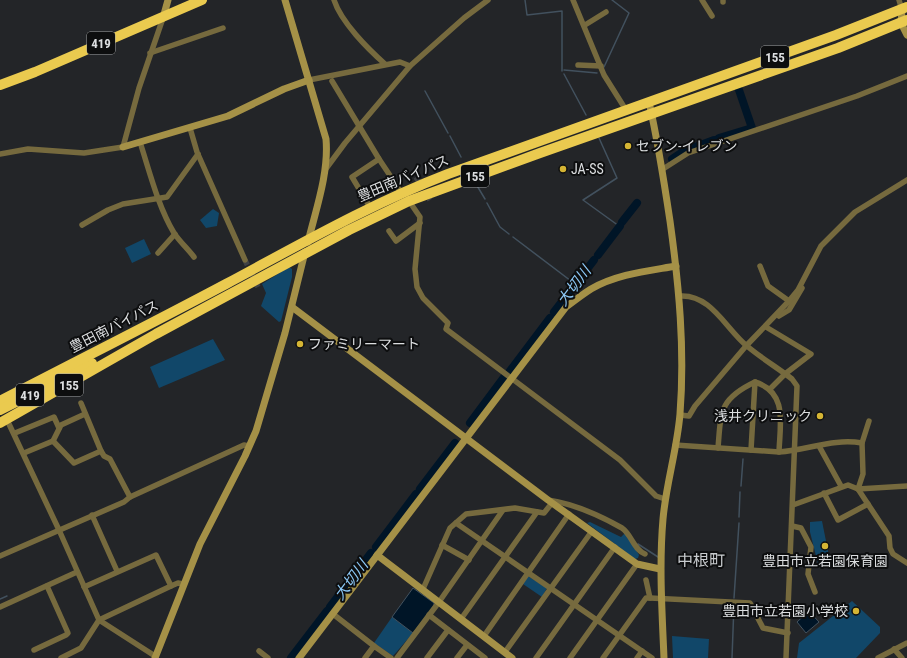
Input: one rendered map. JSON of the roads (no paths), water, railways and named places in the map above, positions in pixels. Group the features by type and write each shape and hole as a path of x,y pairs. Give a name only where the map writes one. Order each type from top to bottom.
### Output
{"highway":[{"name":"419","path":"0,85 163,18 202,0"},
{"name":"豊田南バイパス","path":"0,400 228,283 310,236 401,192 626,110 836,36 856,33 903,13"},
{"name":"豊田南バイパス","path":"5,423 156,334 409,201 838,48 903,13"},
{"name":"155","path":"563,133 594,128 644,110 651,114"},
{"path":"310,236 322,238 358,219 386,212"},
{"path":"228,283 256,274 293,255 303,256"},
{"name":"419","path":"0,410 143,332 165,316"},
{"name":"419","path":"0,406 135,342 156,334"}],"street":[{"path":"123,148 150,53 168,0"},
{"path":"5,423 15,433 99,620 155,657 200,544 249,446 262,414 292,307 324,172 327,155 326,139 285,0"},
{"path":"334,0 337,8 361,39 385,64"},
{"path":"324,172 410,66 464,18 488,0"},
{"path":"573,0 585,25 607,80 626,110"},
{"path":"702,0 712,16"},
{"path":"585,25 606,12"},
{"path":"903,13 907,35"},
{"path":"150,53 222,28"},
{"path":"0,154 28,149 84,153 123,148 228,116 284,89 309,80 385,64 400,62 410,66"},
{"path":"578,65 601,66"},
{"path":"663,169 688,153 857,96 907,76"},
{"path":"332,81 360,126 378,159 401,192"},
{"path":"649,102 663,169 680,296 682,352 680,415 665,498 660,568 664,658"},
{"path":"190,128 198,154 245,260"},
{"path":"140,142 159,200 175,234 194,257"},
{"path":"82,225 108,210 123,204 167,198 198,154"},
{"path":"370,207 352,177 378,159"},
{"path":"767,327 798,290 821,246 850,216 907,180"},
{"path":"680,415 689,416 695,406 746,346 782,313 789,310 824,247 840,229 854,216 907,183"},
{"path":"409,201 420,217 415,269 420,294 448,323 446,329 620,460 656,496 665,498"},
{"path":"389,231 396,241 420,223"},
{"path":"158,253 175,234"},
{"path":"299,658 566,307 592,288 625,276 676,266"},
{"path":"760,266 768,286 789,301"},
{"path":"680,296 688,296 705,303 746,346 792,379 797,386 786,658"},
{"path":"292,307 550,502 569,514 637,564 660,568"},
{"path":"767,327 811,354 785,374 770,389"},
{"path":"755,382 770,389 779,401 779,452"},
{"path":"718,448 721,414 724,406 732,397 755,382"},
{"path":"751,450 755,382"},
{"path":"81,403 101,451 104,456 110,459 130,497"},
{"path":"24,453 53,441 61,425 85,414"},
{"path":"15,433 54,417 59,428"},
{"path":"858,489 863,474 862,443 869,421"},
{"path":"675,445 779,452 794,451 842,440 862,443"},
{"path":"53,441 74,463 101,451"},
{"path":"0,556 124,502 130,497 244,445 249,446"},
{"path":"818,446 841,486"},
{"path":"793,505 841,486 848,485 858,489 907,486"},
{"path":"858,489 889,536 890,548 893,554 907,563"},
{"path":"824,493 838,520 868,504"},
{"path":"423,589 450,528 466,514 515,508 544,513 550,502"},
{"path":"550,502 562,502 583,509 622,528 627,531 639,551 645,554"},
{"path":"397,658 429,616 503,510"},
{"path":"461,619 537,512"},
{"path":"484,636 569,514"},
{"path":"92,515 117,572"},
{"path":"456,523 652,658"},
{"path":"792,526 800,528 811,547 808,574 815,592"},
{"path":"505,652 592,531"},
{"path":"442,545 469,560"},
{"path":"536,658 615,547"},
{"path":"84,587 156,555 171,586"},
{"path":"377,555 512,658"},
{"path":"570,658 637,564"},
{"path":"0,607 77,572"},
{"path":"646,580 650,598"},
{"path":"61,658 81,648 99,620 178,583 183,584"},
{"path":"34,650 66,635 68,632 47,586"},
{"path":"603,658 646,598 750,603 763,628 788,633"},
{"path":"333,614 391,658"},
{"path":"429,616 485,658"},
{"path":"427,658 448,630"},
{"path":"878,658 907,644"},
{"path":"457,658 467,645"},
{"path":"365,658 374,646"},
{"path":"894,649 902,658"},
{"path":"259,651 268,658"},
{"path":"637,658 642,651"}],"waterway":[{"path":"525,0 527,15 562,11 562,71"},
{"path":"604,67 629,13 612,0"},
{"path":"564,70 597,73"},
{"path":"564,74 586,115"},
{"name":"大切川","path":"719,138 752,128 739,90"},
{"path":"425,91 448,133"},
{"path":"450,136 461,157"},
{"path":"599,138 617,178 583,200 619,226"},
{"name":"大切川","path":"672,159 684,151 714,140"},
{"path":"476,184 485,199"},
{"path":"487,203 500,227 509,234"},
{"name":"大切川","path":"622,222 637,203"},
{"name":"大切川","path":"598,255 620,226"},
{"path":"513,237 575,284"},
{"name":"大切川","path":"554,312 594,260"},
{"name":"大切川","path":"510,371 550,318"},
{"name":"大切川","path":"470,423 505,376"},
{"name":"大切川","path":"420,489 455,443"},
{"path":"741,486 743,459"},
{"path":"739,517 740,492"},
{"name":"大切川","path":"376,547 416,494"},
{"path":"734,598 739,523"},
{"path":"638,544 658,557"},
{"name":"大切川","path":"330,607 371,553"},
{"path":"0,599 7,596"},
{"path":"732,658 734,604"},
{"name":"大切川","path":"291,658 327,611"}],"tunnel":[{"path":"416,177 430,200"},
{"path":"245,260 258,287"}],"place":[{"name":"セブン-イレブン","path":"628,146"},
{"name":"JA-SS","path":"563,169"},
{"name":"ファミリーマート","path":"300,344"},
{"name":"浅井クリニック","path":"820,416"},
{"name":"豊田市立若園保育園","path":"825,546"},
{"name":"豊田市立若園小学校","path":"856,611"}],"district":[{"name":"中根町","path":"701,560"}]}
